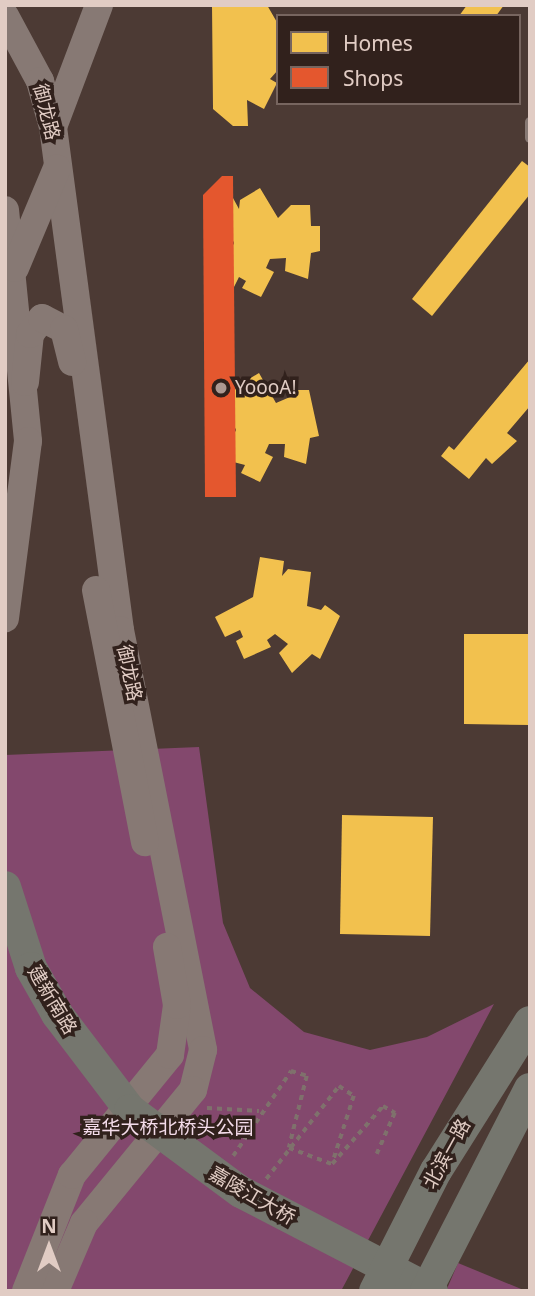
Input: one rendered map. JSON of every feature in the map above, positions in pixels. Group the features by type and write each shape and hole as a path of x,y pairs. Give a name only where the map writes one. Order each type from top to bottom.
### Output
{"main road":[{"path":"53,127 99,5"},
{"name":"御龙路","path":"5,16 40,81 53,127 120,630 201,1021 201,1068 181,1107 83,1223 55,1291"},
{"path":"15,268 57,166"},
{"path":"5,210 15,268 25,382 25,499 5,619"},
{"name":"御龙路","path":"25,382 30,334 42,318 52,318 70,344 101,635 174,978 177,1030 156,1077 72,1175 26,1291"},
{"name":"建新南路","path":"5,887 32,968 97,1068"},
{"name":"北滨一路","path":"375,1291 436,1171 530,1022"},
{"name":"嘉陵江大桥","path":"97,1068 130,1110 220,1179 251,1198 432,1291"},
{"name":"北滨一路","path":"426,1291 530,1089"}],"lane":[{"path":"530,122 530,138"}],"path":[{"path":"220,1179 260,1111 291,1071 307,1076 289,1148"},
{"path":"251,1198 339,1086 354,1096 332,1164"},
{"path":"332,1164 383,1105 394,1113 377,1154"},
{"path":"181,1107 260,1111"},
{"path":"289,1148 332,1164"}],"green space":[{"name":"嘉华大桥北桥头公园","path":"199,747 223,923 250,988 304,1032 370,1050 427,1037 494,1004 341,1291 5,1291 5,755"},
{"path":"458,1263 526,1291 446,1291"}],"building: Homes":[{"path":"212,5 267,5 276,21 276,72 270,79 276,85 264,109 247,100 248,126 233,126 213,109"},
{"path":"467,5 504,5 497,14 460,14"},
{"path":"522,161 530,167 530,194 432,316 412,299"},
{"path":"260,188 278,218 291,205 310,205 311,226 320,226 320,251 311,253 308,279 285,271 286,258 270,259 266,268 274,272 261,297 242,288 246,281 239,277 234,287 218,279 234,243 218,206 233,198 239,209 240,200"},
{"path":"530,359 530,406 507,433 517,441 492,464 486,458 469,479 441,456 449,446 454,450"},
{"path":"259,373 276,403 290,397 290,390 309,390 319,436 310,438 306,464 284,457 285,444 269,444 265,453 273,457 260,482 241,473 245,465 222,459 236,430 221,395 235,388 238,394 239,385"},
{"path":"260,557 284,561 282,576 288,569 311,572 307,606 321,610 325,605 340,616 320,659 312,654 292,673 279,653 288,644 275,634 267,640 271,647 244,659 236,641 243,637 240,630 225,637 215,617 253,597"},
{"path":"464,634 530,634 530,725 464,724"},
{"path":"342,815 433,817 430,936 340,934"}],"building: Shops":[{"path":"222,176 233,176 236,497 205,497 203,195"}],"place":[{"name":"YoooA!","path":"221,388"}]}
